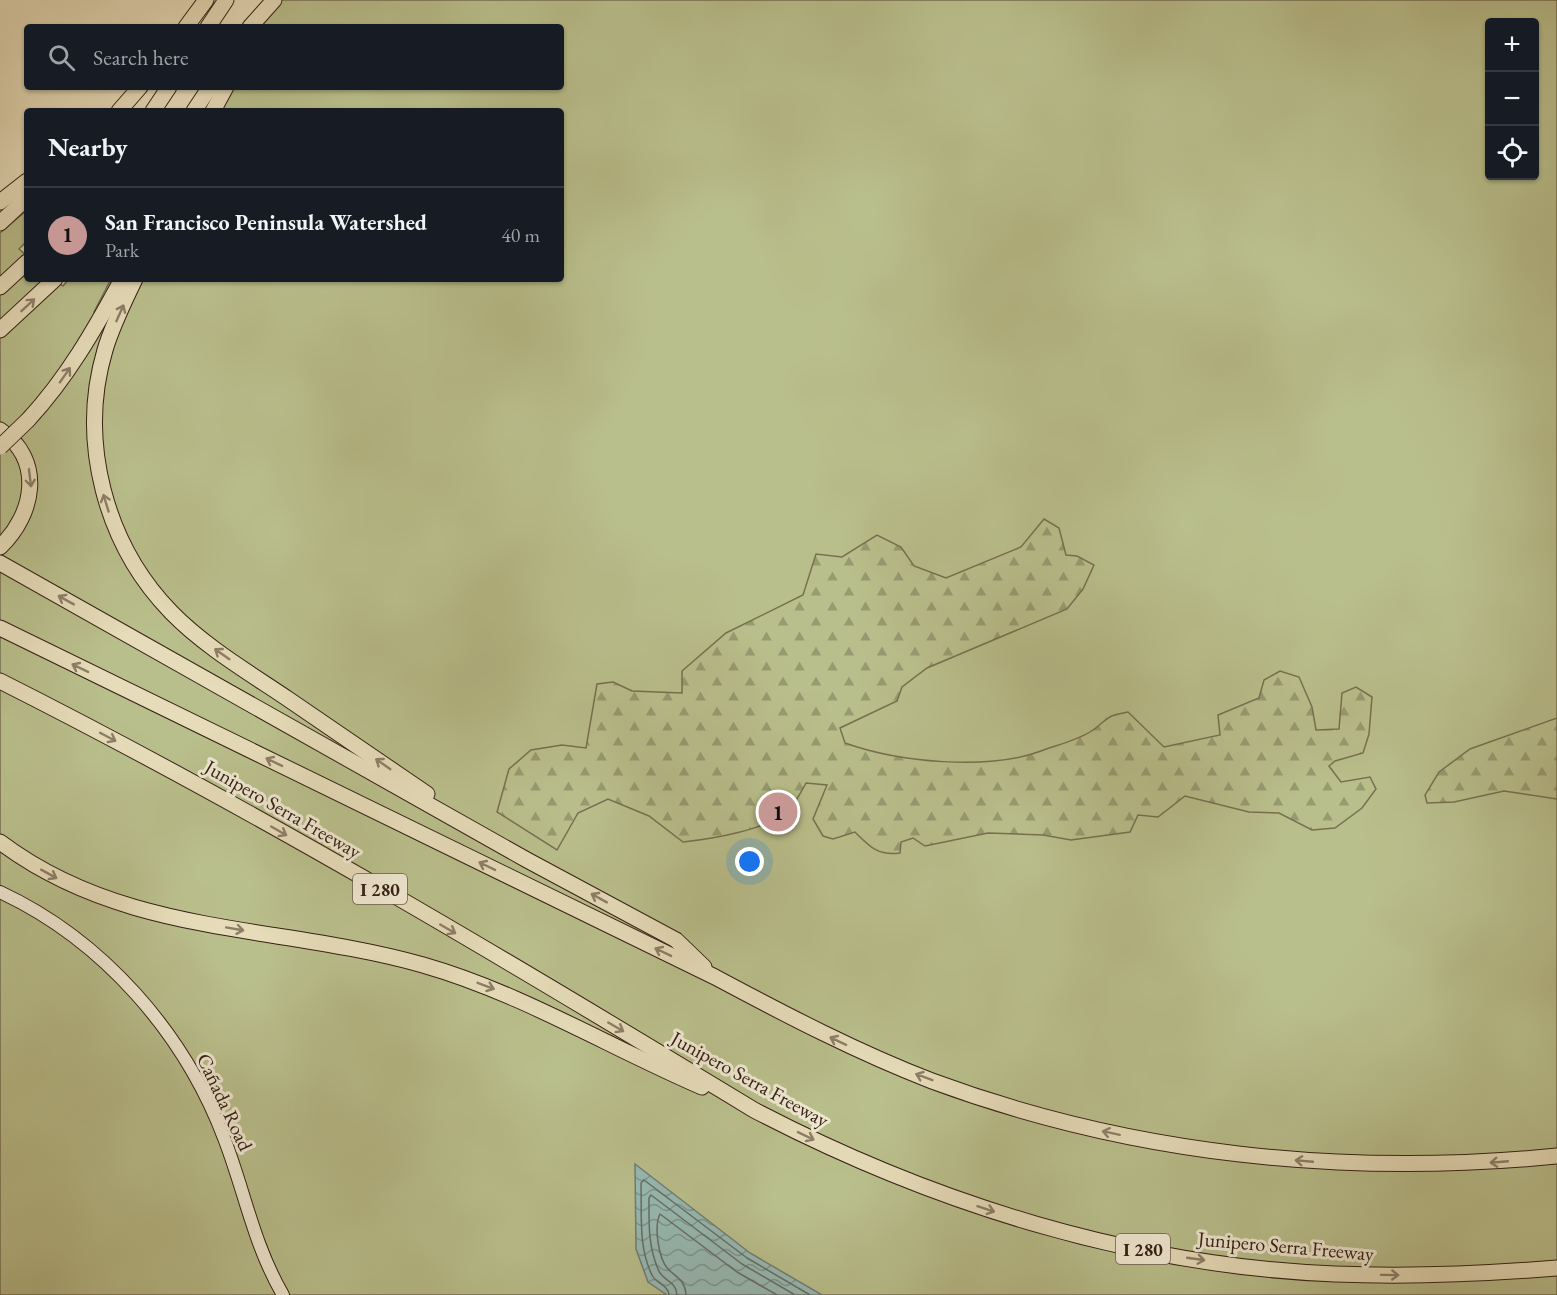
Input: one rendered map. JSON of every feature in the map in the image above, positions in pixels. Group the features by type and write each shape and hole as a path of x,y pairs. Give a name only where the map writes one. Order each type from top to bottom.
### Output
{"highway":[{"path":"188,24 206,0"},
{"path":"210,24 226,0"},
{"path":"253,24 273,1"},
{"path":"261,24 273,1"},
{"path":"121,108 137,90"},
{"path":"155,108 167,90"},
{"path":"196,108 208,90"},
{"path":"215,108 224,90"},
{"path":"0,202 24,183"},
{"path":"0,223 24,201"},
{"path":"0,287 24,265"},
{"path":"0,330 51,282"},
{"path":"0,447 28,420 60,383 81,352 120,282"},
{"path":"134,282 105,350 98,383 94,427 99,474 109,511 123,545 143,578 171,612 216,650 448,808 557,874 676,940 715,977"},
{"path":"0,430 22,453 28,466 31,484 25,514 15,531 0,547"},
{"path":"0,563 526,860 557,874"},
{"name":"Junipero Serra Freeway","path":"0,628 715,977 833,1039 932,1080 1056,1120 1140,1140 1268,1158 1342,1164 1492,1163 1557,1156"},
{"name":"Junipero Serra Freeway","path":"0,681 78,721 305,846 754,1110 831,1149 951,1197 1079,1235 1178,1256 1259,1268 1334,1274 1425,1275 1557,1268"},
{"path":"0,693 78,721"},
{"path":"0,842 59,880 121,905 165,916 388,956 456,975 515,998 641,1061 754,1110"}],"main road":[{"name":"Cañada Road","path":"0,892 33,910 82,944 126,984 167,1032 200,1084 213,1111 234,1166 250,1224 283,1295"}],"green space":[{"path":"274,0 1557,0 1557,1295 0,1295 0,233 24,213 24,244 19,249 24,253 24,282 58,282 63,286 66,282 109,282 94,312 112,328 134,282 564,282 564,108 215,108 224,90 564,90 564,24 261,24"},
{"path":"1044,519 1059,528 1066,555 1077,556 1094,565 1083,589 1067,609 927,668 902,687 897,701 840,728 845,743 866,750 916,759 943,762 995,761 1020,757 1068,742 1087,734 1111,716 1128,712 1164,747 1220,735 1218,715 1259,698 1264,680 1280,671 1299,677 1312,707 1316,730 1339,729 1342,693 1356,687 1372,697 1369,734 1363,753 1335,761 1329,766 1341,782 1370,777 1376,789 1362,808 1335,828 1312,830 1279,813 1249,812 1185,796 1158,817 1138,815 1130,832 1071,840 1043,835 988,833 925,846 913,838 901,842 900,853 892,854 880,852 855,832 833,839 823,836 813,819 827,785 806,783 788,811 767,823 723,836 683,842 649,816 608,799 578,813 557,850 497,812 509,769 531,750 562,745 586,748 597,684 613,682 632,691 682,693 682,671 726,633 803,595 816,554 842,557 877,535 901,547 914,566 946,578 1021,547"},
{"path":"1557,718 1557,799 1504,791 1454,802 1427,803 1425,795 1439,772 1470,749"}],"water":[{"path":"635,1164 750,1253 822,1295 667,1295 648,1282 636,1249"}],"place":[{"name":"San Francisco Peninsula Watershed","path":"778,812"}]}
